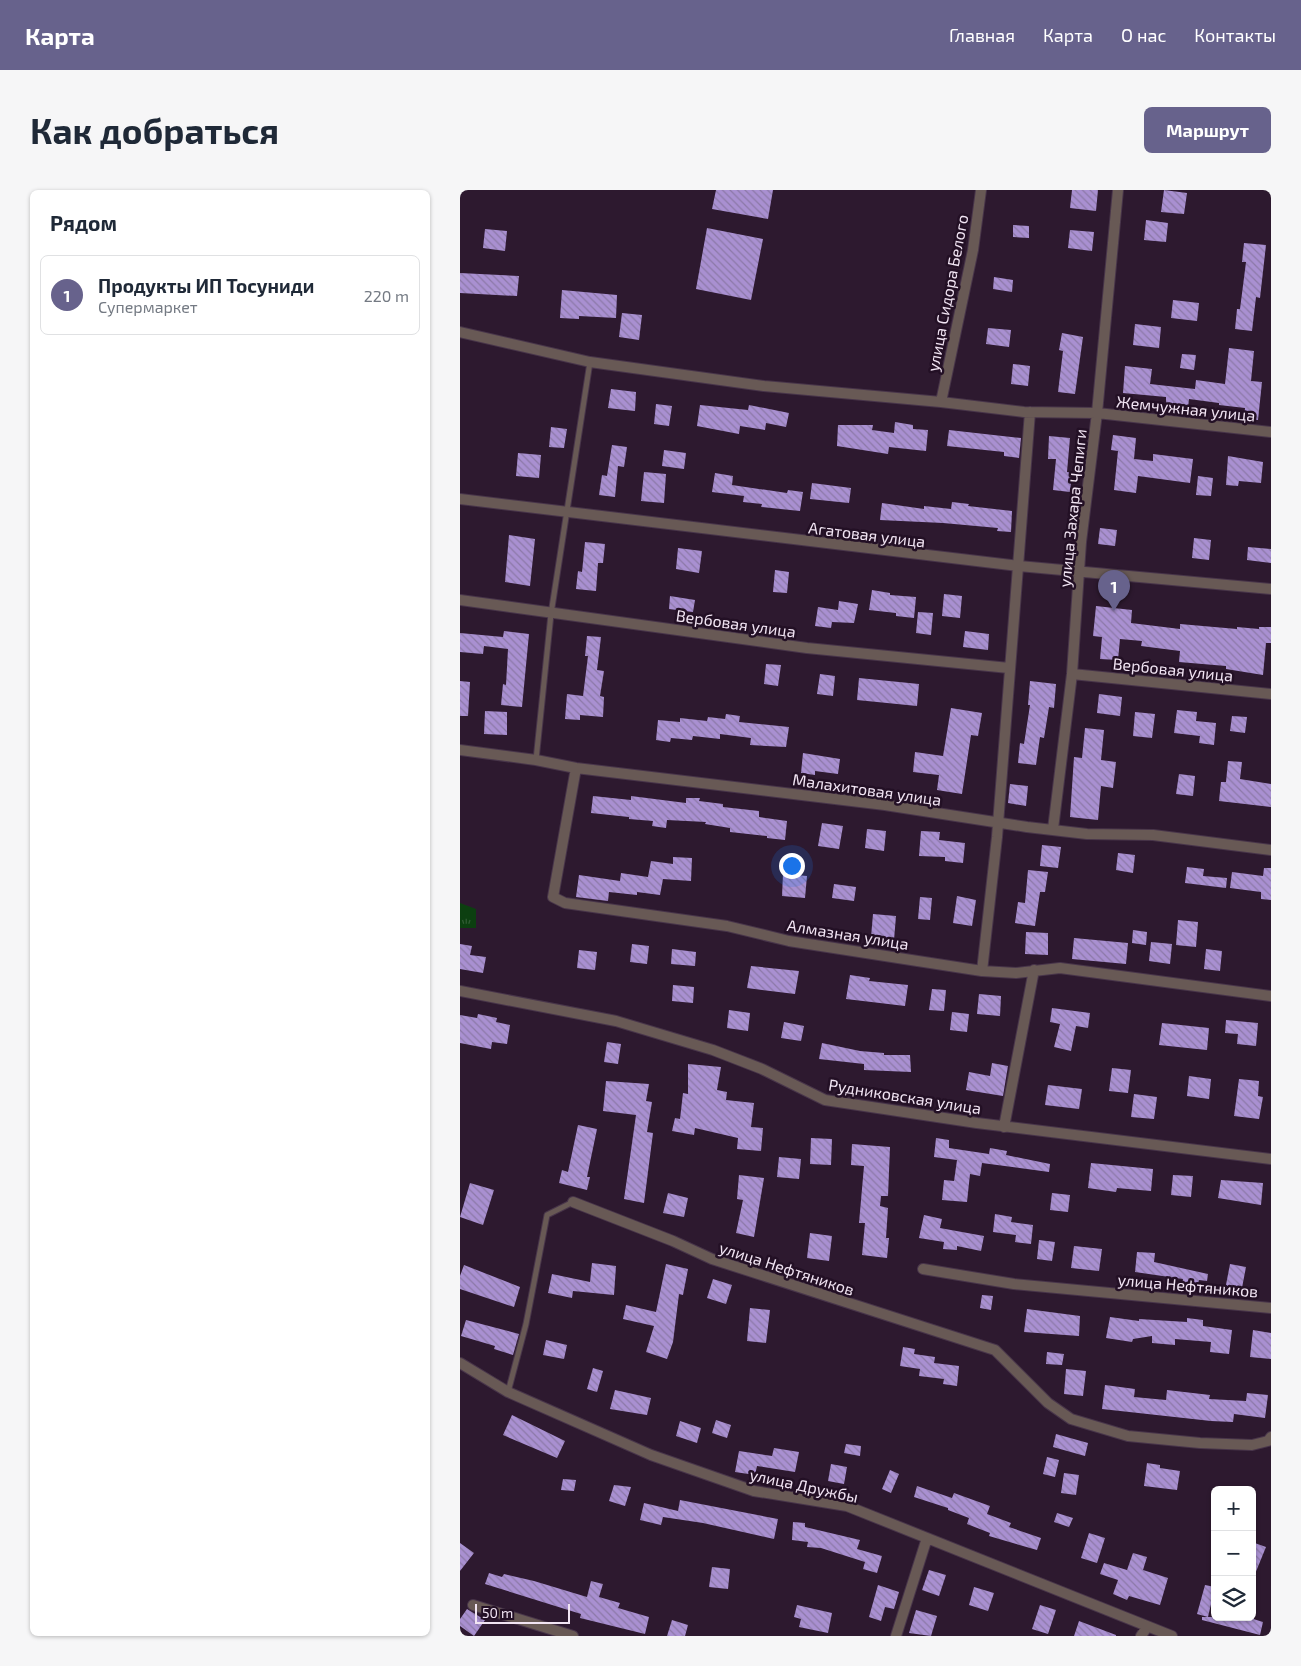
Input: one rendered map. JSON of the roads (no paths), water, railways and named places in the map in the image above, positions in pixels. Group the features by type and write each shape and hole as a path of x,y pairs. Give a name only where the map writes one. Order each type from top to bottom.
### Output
{"street":[{"name":"улица Сидора Белого","path":"941,402 973,250 981,190"},
{"name":"улица Захара Чепиги","path":"1053,828 1072,674 1081,542 1097,413 1118,190"},
{"name":"Жемчужная улица","path":"460,332 590,362 764,386 1030,412 1097,413 1271,432"},
{"path":"982,971 998,822 1030,412"},
{"name":"Агатовая улица","path":"460,500 1019,566 1271,589"},
{"name":"Вербовая улица","path":"460,600 807,648 1009,668"},
{"name":"Вербовая улица","path":"1072,674 1271,694"},
{"name":"Малахитовая улица","path":"460,750 536,760 576,768 885,805 1087,834 1153,835 1271,850"},
{"name":"Алмазная улица","path":"576,768 553,897 565,903 728,926 789,941 982,971 1016,973 1060,968 1271,996"},
{"path":"1004,1127 1034,970"},
{"name":"Рудниковская улица","path":"460,991 616,1021 713,1050 762,1068 826,1100 1004,1127 1271,1159"},
{"name":"улица Нефтяников","path":"573,1202 673,1241 712,1259 995,1350 1048,1403 1070,1419 1128,1436 1200,1443 1252,1445 1269,1439"},
{"name":"улица Нефтяников","path":"923,1269 1014,1284 1271,1308"},
{"name":"улица Дружбы","path":"460,1363 508,1392 651,1455 754,1491 847,1506 927,1538 1144,1631 1172,1636"},
{"path":"896,1636 927,1538"},
{"path":"473,1605 573,1636"}],"lane":[{"path":"536,760 551,614 590,362"},
{"path":"508,1392 526,1324 547,1215 573,1202"}],"place":[{"name":"Продукты ИП Тосуниди","path":"1114,611"}]}
